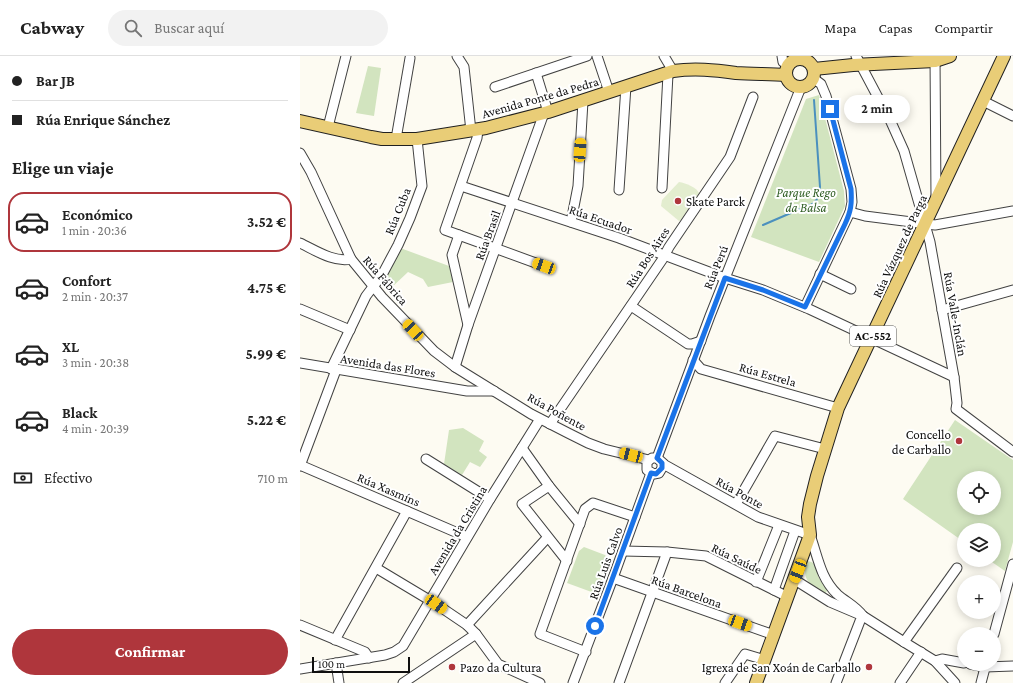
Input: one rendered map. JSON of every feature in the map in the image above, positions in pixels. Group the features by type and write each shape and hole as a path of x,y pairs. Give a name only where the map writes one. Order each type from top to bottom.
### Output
{"main road":[{"path":"814,74 810,63 799,57 785,65 787,79 793,85 801,87 808,84 814,74 828,68 858,60 935,59 950,56"},
{"name":"Rúa Vázquez de Parga","path":"825,449 838,408 1004,56"},
{"name":"Avenida Ponte da Pedra","path":"300,121 371,137 417,139 474,130 546,113 670,72 690,69 710,69 741,73 785,65"},
{"name":"AC-552","path":"756,683 802,562 810,536 808,511 825,449"}],"street":[{"path":"328,127 346,56"},
{"path":"495,87 587,56"},
{"path":"597,56 609,92"},
{"path":"662,188 670,72 664,56"},
{"path":"396,139 410,57"},
{"path":"459,59 464,67 474,130 477,138 462,186 445,230 544,266"},
{"path":"935,59 936,200"},
{"name":"Rúa Valle-Inclán","path":"858,60 891,122 904,151 930,242 954,378 957,403 956,409 1013,452"},
{"path":"536,73 546,113"},
{"path":"807,308 820,274 850,212 852,202 851,189 826,96 821,84 814,74"},
{"path":"619,190 626,86"},
{"name":"Rúa Perú","path":"653,464 801,87"},
{"name":"Rúa Bos Aires","path":"550,424 665,256 669,247 730,157 753,97"},
{"path":"571,222 578,186 584,101"},
{"path":"983,102 1013,116"},
{"name":"Rúa Brasil","path":"455,367 468,325 546,113"},
{"name":"Rúa Cuba","path":"300,465 333,369 350,330 366,296 382,275 398,245 422,186 417,139"},
{"name":"Rúa Fábrica","path":"300,153 311,172 351,259 373,288 434,351 455,367 494,391"},
{"name":"Rúa Ecuador","path":"462,186 619,238 725,278 763,290 807,308 954,378"},
{"path":"850,212 865,216 935,225 1013,211"},
{"path":"459,235 452,255 468,325"},
{"path":"300,243 336,259 344,261 351,259"},
{"path":"820,274 851,289"},
{"path":"942,310 1013,290"},
{"path":"631,306 688,344 701,341"},
{"path":"300,309 350,330"},
{"name":"Rúa Estrela","path":"694,360 701,369 838,408"},
{"name":"Avenida das Flores","path":"300,363 472,391 494,391"},
{"path":"472,391 476,386 476,379"},
{"name":"Rúa Poñente","path":"494,391 540,419 588,443 610,450 615,454 653,464"},
{"name":"Avenida da Cristina","path":"300,669 389,654 403,646 467,537 540,419"},
{"path":"736,504 775,436 825,449"},
{"path":"522,448 580,524"},
{"path":"426,459 490,499"},
{"name":"Rúa Ponte","path":"653,464 736,504 758,517 810,536"},
{"name":"Rúa Luis Calvo","path":"573,683 614,578 653,464"},
{"name":"Rúa Xasmíns","path":"300,465 467,537"},
{"path":"550,486 522,504 547,538 567,561"},
{"path":"586,652 540,634 585,509 594,504 635,517"},
{"path":"335,640 407,511"},
{"path":"756,582 779,525"},
{"path":"774,590 795,531"},
{"path":"810,536 826,581 837,594 859,610 864,616"},
{"path":"467,624 547,538"},
{"name":"Rúa Saúde","path":"623,551 667,552 706,556 788,597"},
{"path":"619,683 667,552"},
{"path":"802,562 806,559 812,558 819,563"},
{"path":"996,627 1013,564"},
{"path":"376,568 467,624 498,664 540,683"},
{"path":"904,642 957,568"},
{"name":"Rúa Barcelona","path":"614,578 774,635"},
{"path":"794,580 830,602 864,616 921,652 935,661 954,682"},
{"path":"830,602 837,594"},
{"path":"836,683 860,621 864,616"},
{"path":"300,625 365,652 369,658"},
{"path":"403,683 476,634"},
{"path":"900,683 921,652"},
{"path":"725,683 745,654 765,660"},
{"path":"935,661 942,659 957,662"},
{"path":"336,663 339,683"},
{"path":"1001,666 1013,666"},
{"path":"981,683 984,671"}],"green space":[{"path":"368,66 381,68 374,116 356,113"},
{"name":"Parque Rego da Balsa","path":"819,95 844,191 845,206 819,262 751,237 806,99"},
{"name":"Skate Parck","path":"679,182 691,186 699,193 679,221 661,206 662,200"},
{"path":"399,249 403,249 449,266 453,282 428,287 423,279 408,272 391,288 384,280"},
{"path":"955,420 1013,460 1013,542 1005,571 999,567 1001,567 1001,523 957,523 957,537 903,499"},
{"path":"463,428 484,441 479,451 487,457 480,467 470,462 462,475 444,464 449,430"},
{"path":"584,547 605,555 609,561 597,594 567,583 579,551"},
{"path":"807,561 815,565 819,578 828,589 825,594 811,584 806,578 805,568"}],"waterway":[{"path":"763,225 811,205 817,199 820,187 814,100"}],"place":[{"name":"Skate Parck","path":"678,201"},
{"name":"Concello de Carballo","path":"959,441"},
{"name":"Pazo da Cultura","path":"452,667"},
{"name":"Igrexa de San Xoán de Carballo","path":"869,667"}],"route":[{"path":"595,626 614,578 651,473 659,473 663,466 657,458 725,278 763,290 805,307 845,224 852,202 851,189 830,109"}]}
